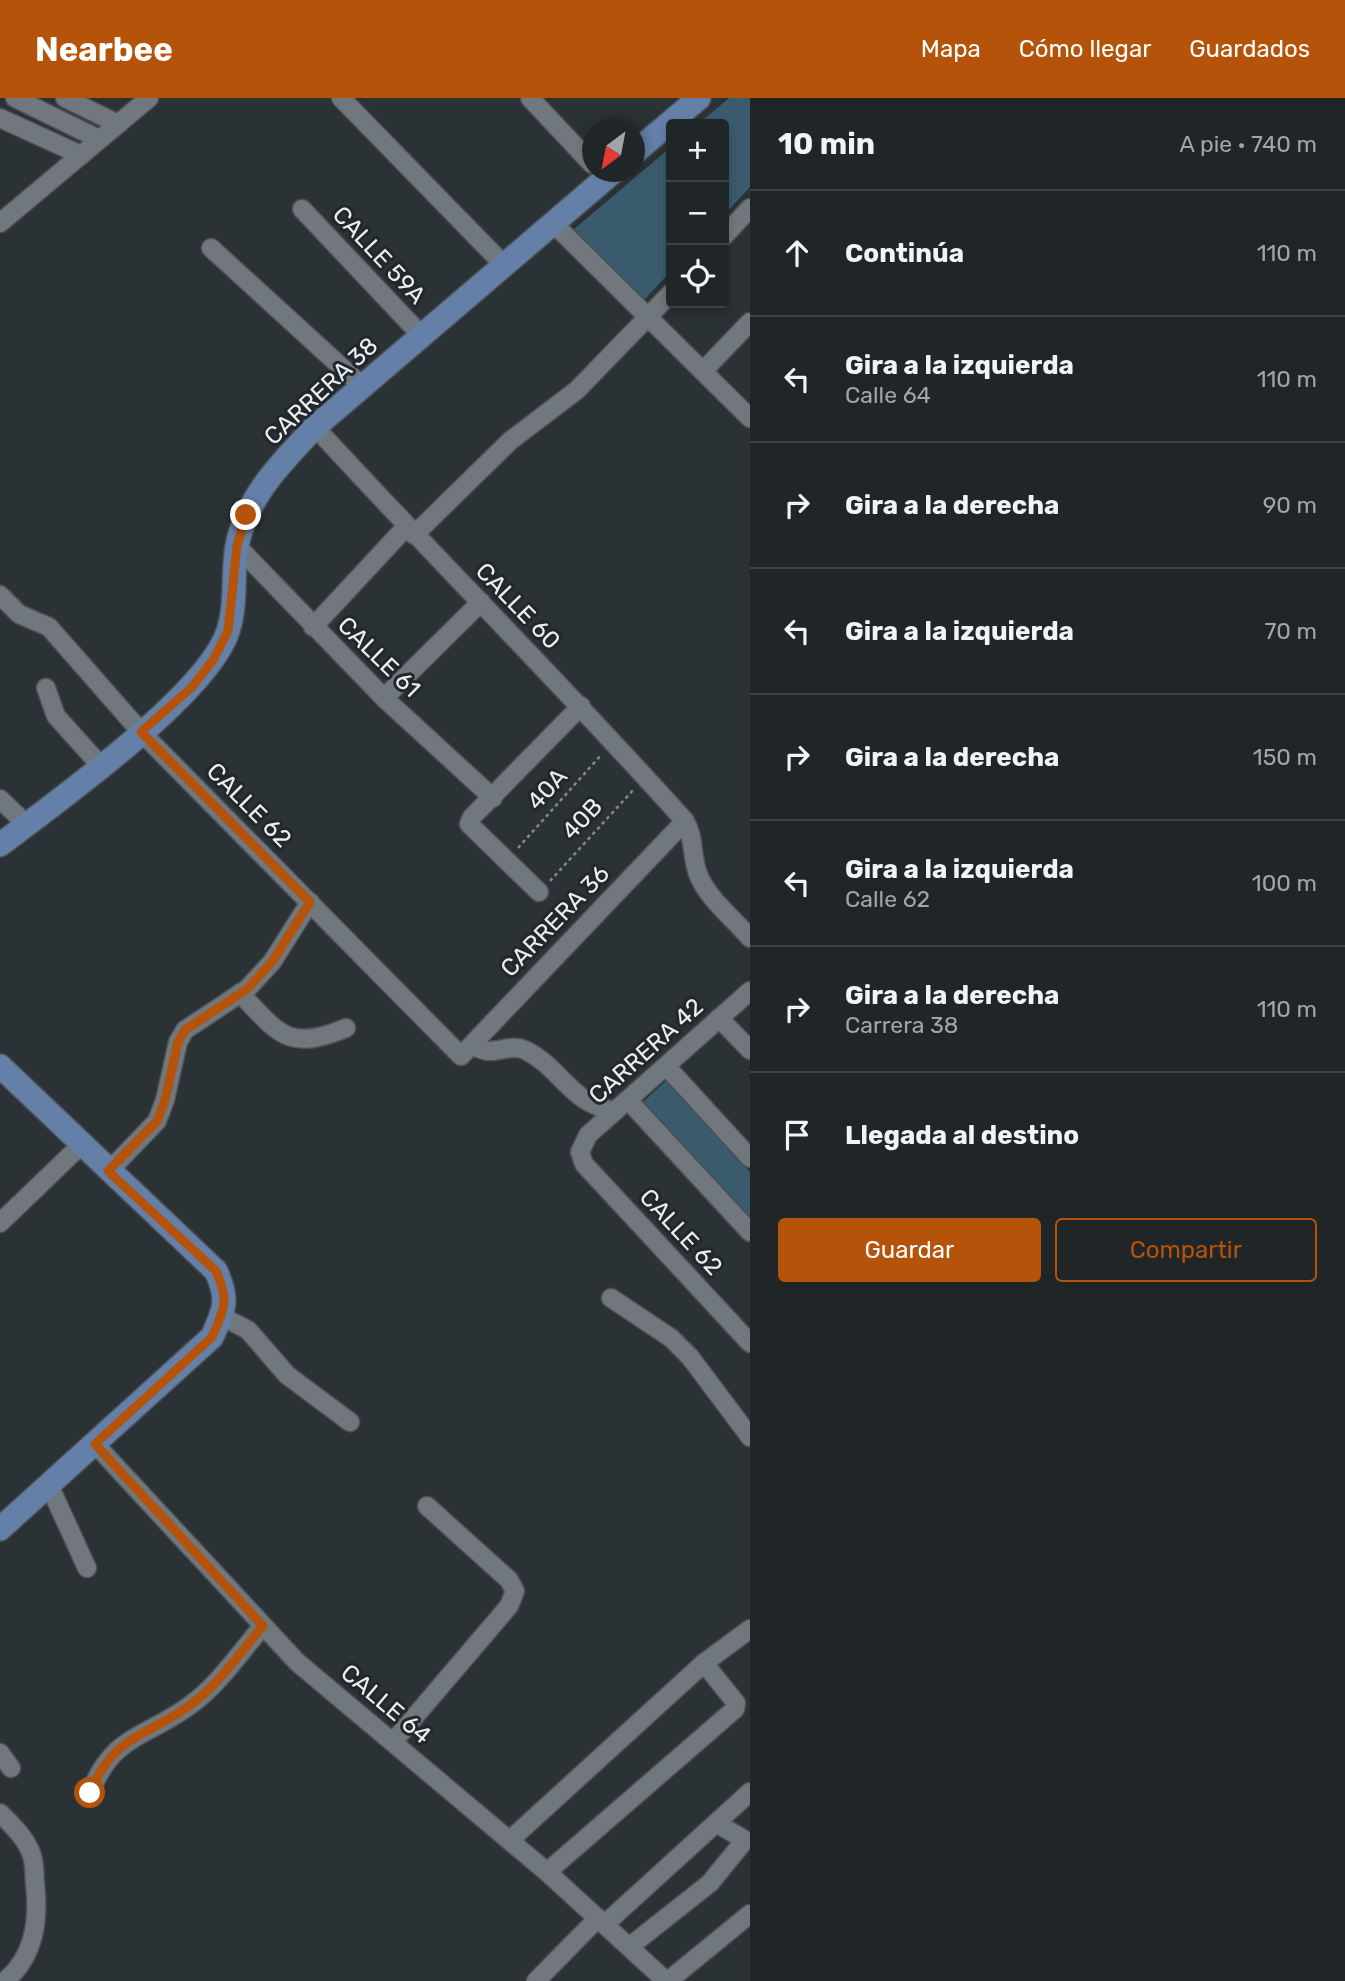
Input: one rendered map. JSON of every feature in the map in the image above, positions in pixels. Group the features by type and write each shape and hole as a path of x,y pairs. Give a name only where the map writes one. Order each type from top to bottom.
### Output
{"main road":[{"path":"645,144 699,98"},
{"name":"CARRERA 38","path":"0,845 141,732 192,687 213,660 228,631 237,546 246,515 259,491 315,427 362,386 415,328 504,265 553,223 592,182"},
{"path":"0,1066 74,1152 108,1171 216,1271 225,1293 221,1316 212,1337 1,1525"}],"street":[{"path":"15,98 99,139"},
{"path":"65,98 118,124"},
{"path":"0,223 149,98"},
{"path":"341,98 504,265"},
{"path":"530,98 582,150"},
{"path":"0,118 81,155"},
{"path":"729,231 750,208"},
{"name":"CALLE 59A","path":"302,209 415,328"},
{"path":"553,223 750,418"},
{"path":"211,248 362,386"},
{"path":"313,627 410,531 510,441 577,390 666,298"},
{"path":"703,371 750,322"},
{"name":"CALLE 60","path":"315,427 410,531 582,706 685,821"},
{"name":"CALLE 61","path":"237,546 384,698 493,798"},
{"name":"CALLE 62","path":"0,595 19,614 49,627 141,732 310,902 466,1051"},
{"path":"384,698 481,602"},
{"path":"46,688 55,716 100,765"},
{"path":"542,889 506,861 469,824 582,706"},
{"path":"0,799 26,824"},
{"path":"685,821 692,834 697,873 703,884 750,938"},
{"name":"CARRERA 36","path":"466,1051 685,821"},
{"path":"108,1171 157,1121 165,1100 178,1042 185,1030 240,993 272,962 310,902"},
{"name":"CARRERA 42","path":"580,1152 588,1135 750,990"},
{"path":"240,993 284,1036 302,1040 320,1039 346,1028"},
{"path":"719,1018 750,1050"},
{"path":"466,1051 508,1047 523,1049 542,1060 578,1097 591,1105 622,1106 750,1232"},
{"path":"666,1066 750,1158"},
{"path":"578,1097 588,1135"},
{"path":"0,1223 74,1152"},
{"name":"CALLE 62","path":"580,1152 584,1164 750,1343"},
{"path":"611,1298 653,1324 681,1347 750,1437"},
{"path":"221,1316 248,1330 287,1375 350,1422"},
{"name":"CALLE 64","path":"95,1444 297,1662 510,1840 667,1981"},
{"path":"49,1485 87,1568"},
{"path":"393,1742 509,1606 515,1591 509,1580 426,1506"},
{"path":"90,1793 99,1772 116,1749 196,1702 263,1626"},
{"path":"510,1840 704,1663 750,1629"},
{"path":"547,1872 735,1709 736,1703 704,1663"},
{"path":"536,1981 750,1792"},
{"path":"0,1813 8,1832 32,1856 38,1911 31,1947 17,1971 5,1981"},
{"path":"629,1947 710,1883 748,1838 716,1822"},
{"path":"667,1981 750,1914"}],"path":[{"name":"40A","path":"506,861 613,741"},
{"name":"40B","path":"542,889 646,777"}],"shaded area":[{"path":"729,98 750,98 750,187 729,210 729,119 704,119"},
{"path":"666,151 666,276 644,300 573,230 630,182 645,182 645,169"},
{"path":"666,1081 750,1172 750,1218 643,1102"}],"route":[{"path":"90,1793 99,1772 116,1749 196,1702 263,1626 95,1444 212,1337 221,1316 225,1293 216,1271 108,1171 157,1121 165,1100 170,1068 178,1042 185,1030 247,989 272,962 301,922 310,902 141,732 192,687 213,660 228,631 237,546 246,515"}]}
